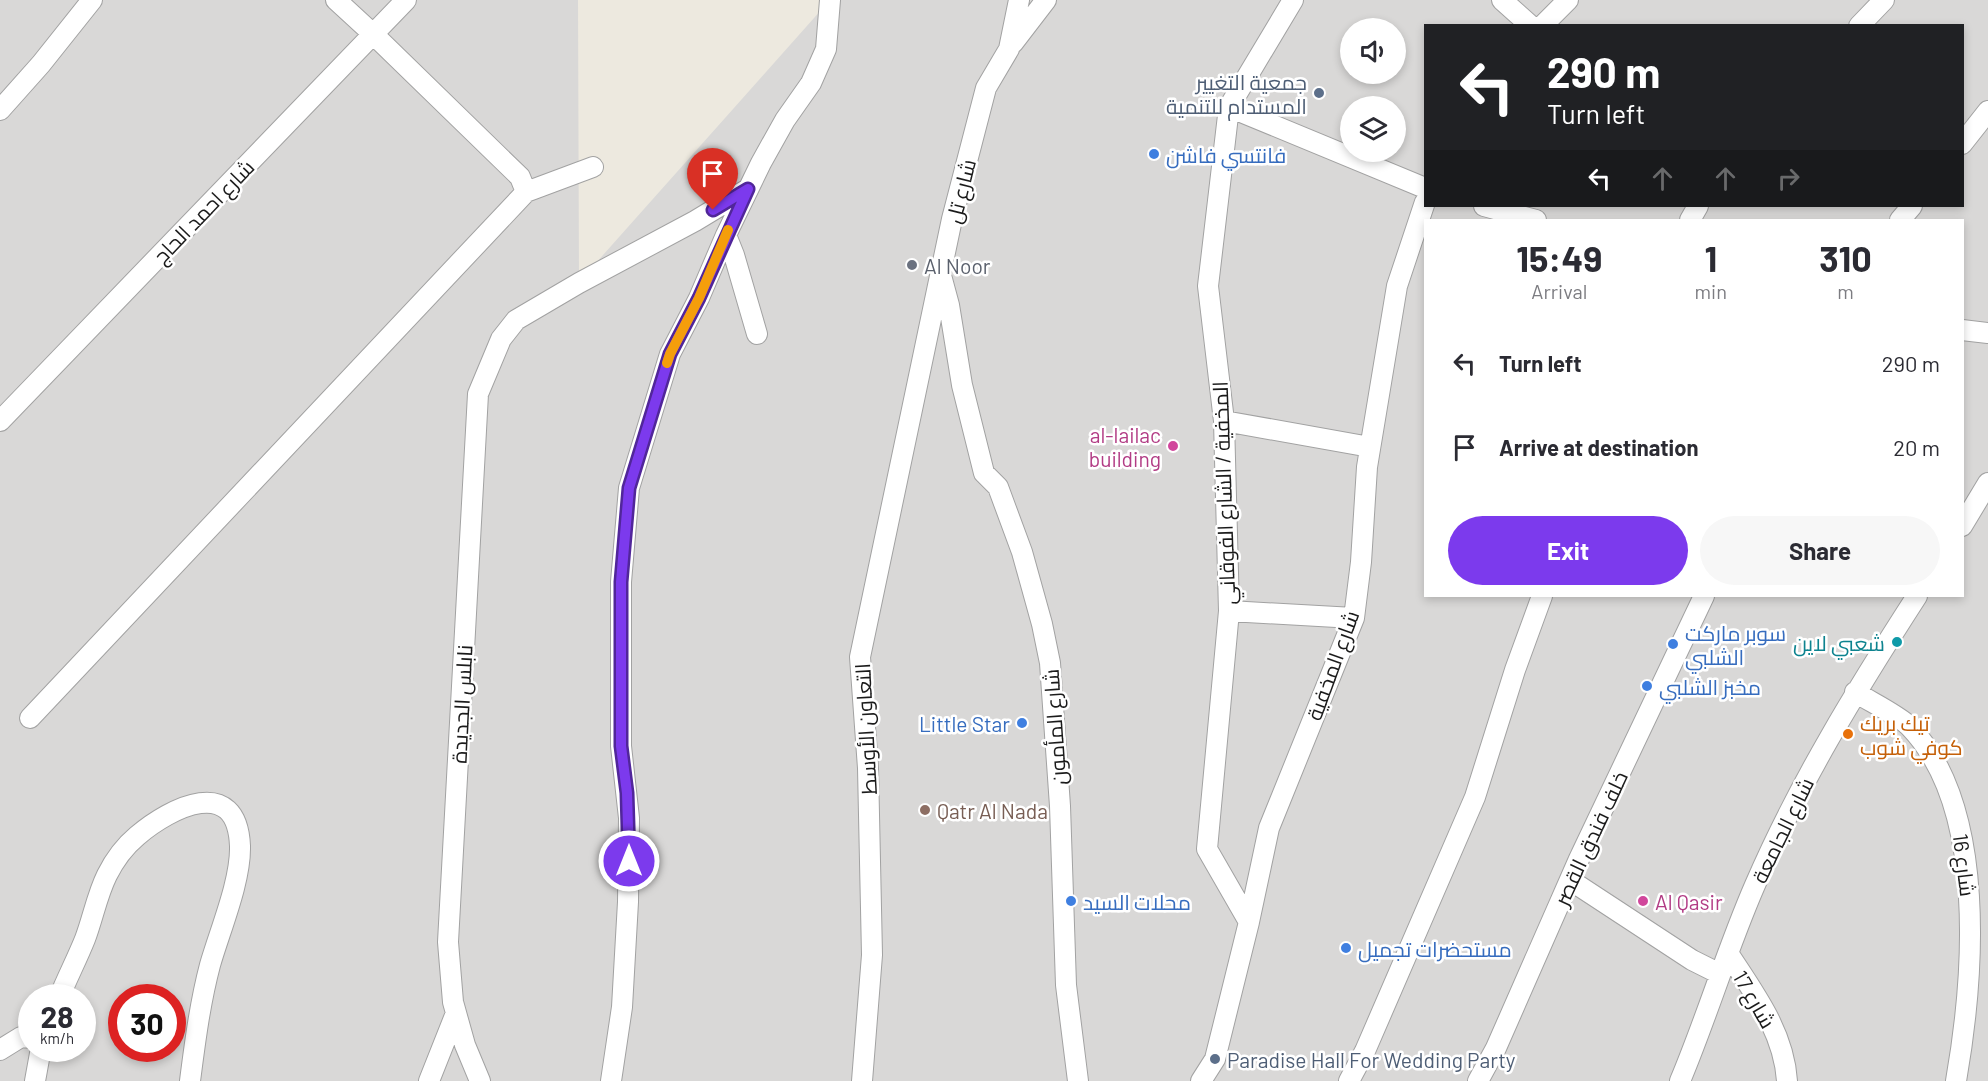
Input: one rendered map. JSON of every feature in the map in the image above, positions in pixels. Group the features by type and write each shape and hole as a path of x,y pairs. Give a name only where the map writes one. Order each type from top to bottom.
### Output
{"street":[{"path":"0,110 41,64 92,0"},
{"path":"336,0 520,177 526,192"},
{"name":"شارع احمد الحاج","path":"0,421 406,0"},
{"path":"611,1081 622,1007 628,902 629,818 621,746 621,582 629,488 670,354 699,298 748,189 785,120 811,83 826,49 830,0"},
{"name":"شارع تل","path":"998,487 984,473 981,464 962,386 949,305 941,276 952,219 986,88 1009,49 1019,0"},
{"path":"1009,49 1046,0"},
{"name":"المخفية / الشارع الفوقاني","path":"1249,922 1207,849 1229,611 1224,421 1208,286 1229,107 1293,0"},
{"path":"1502,0 1529,24"},
{"path":"1544,24 1568,0"},
{"path":"1861,24 1884,0"},
{"path":"1229,107 1424,188"},
{"path":"1964,141 1988,111"},
{"path":"30,718 526,192 593,167"},
{"name":"نابلس الجديدة","path":"480,1081 465,1045 453,1002 447,942 478,394 501,339 516,320 579,283 695,221 748,189"},
{"name":"شارع المخفية","path":"1201,1081 1215,1059 1249,922 1269,828 1354,618 1361,562 1367,467 1397,286 1424,205"},
{"path":"1488,207 1532,219"},
{"path":"1901,219 1911,207"},
{"path":"726,235 757,334"},
{"name":"التعاون الأوسط","path":"862,1081 872,955 868,768 860,657 941,276"},
{"path":"1964,330 1988,333"},
{"path":"1224,421 1370,447"},
{"path":"1964,523 1988,483"},
{"name":"شارع المأمون","path":"998,487 1022,552 1035,596 1052,674 1060,806 1066,985 1078,1081"},
{"path":"1349,1081 1365,1051 1475,797 1515,670 1542,597"},
{"name":"خلف فندق القصر","path":"1478,1081 1496,1048 1570,880 1704,597"},
{"name":"شارع الجامعة","path":"1680,1081 1755,885 1798,795 1855,692 1916,597"},
{"path":"1229,611 1354,618"},
{"name":"شارع 16","path":"1855,692 1908,725 1938,764 1961,828 1970,897 1970,976 1956,1081"},
{"path":"65,984 84,940 107,875 136,836 154,823 190,805 207,801 224,807 231,814 236,826 240,842 239,860 203,993 190,1081"},
{"path":"1570,880 1692,960 1720,974"},
{"name":"شارع 17","path":"1728,953 1771,1019 1785,1064 1787,1081"},
{"path":"429,1081 456,1013"},
{"path":"0,1050 18,1039"},
{"path":"35,1081 38,1062"}],"shaded area":[{"path":"0,0 578,0 579,282 830,0 1988,0 1988,1081 0,1081"}],"slow traffic":[{"path":"667,363 699,298 728,230"}],"place":[{"name":"جمعية التغيير المستدام للتنمية","path":"1319,93"},
{"name":"فانتسي فاشن","path":"1154,154"},
{"name":"Al Noor","path":"912,265"},
{"name":"al-lailac building","path":"1173,446"},
{"name":"شعبي لاين","path":"1897,642"},
{"name":"سوبر ماركت الشلبي","path":"1673,644"},
{"name":"مخبز الشلبي","path":"1647,686"},
{"name":"Little Star","path":"1022,723"},
{"name":"تيك بريك كوفي شوب","path":"1848,734"},
{"name":"Qatr Al Nada","path":"925,810"},
{"name":"محلات السيد","path":"1071,901"},
{"name":"Al Qasir","path":"1643,901"},
{"name":"مستحضرات تجميل","path":"1346,948"},
{"name":"Paradise Hall For Wedding Party","path":"1215,1059"}],"route":[{"path":"629,861 629,818 621,746 621,582 629,488 670,354 699,298 748,189 713,210"}]}
